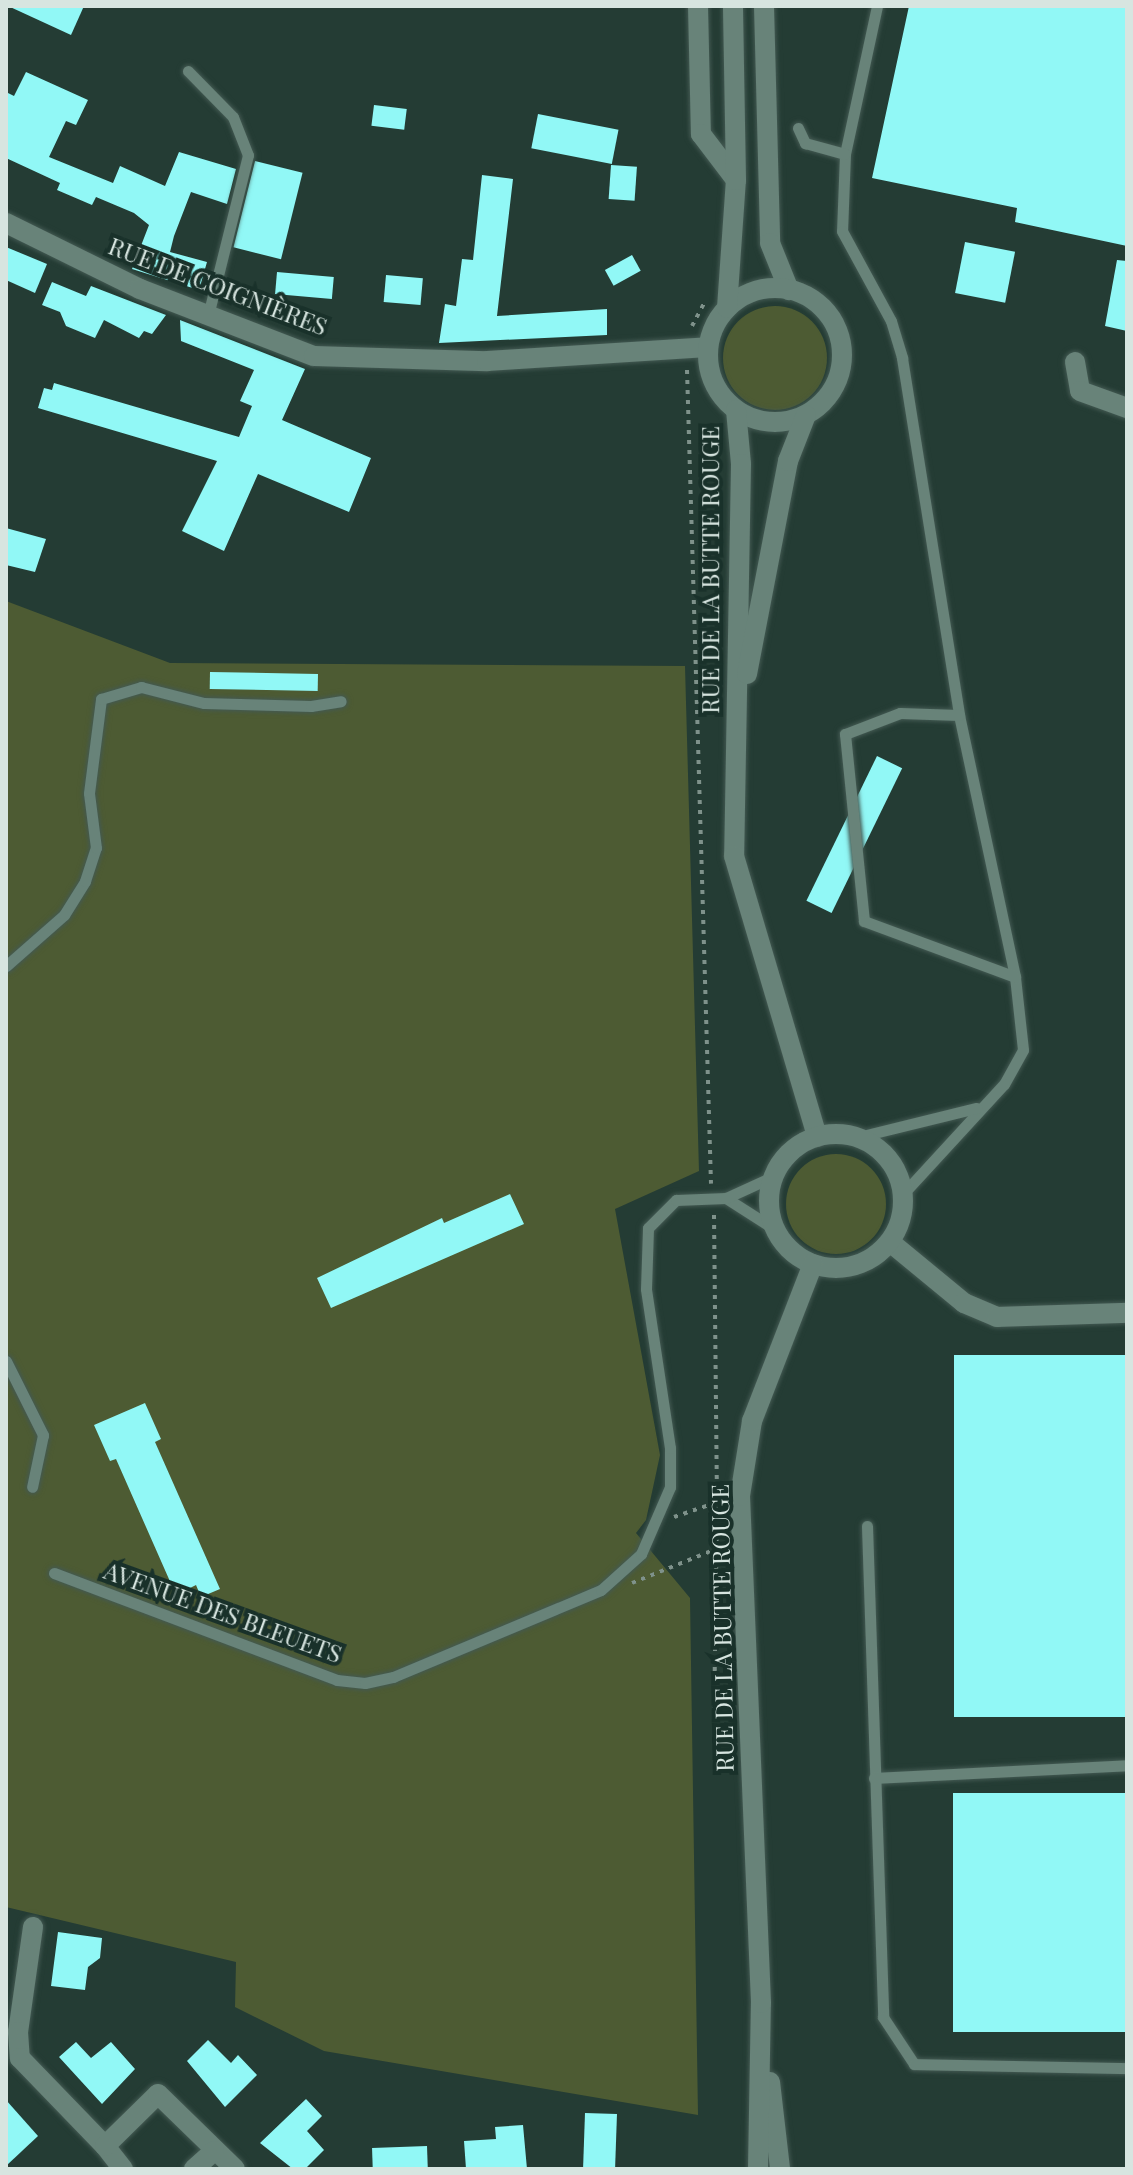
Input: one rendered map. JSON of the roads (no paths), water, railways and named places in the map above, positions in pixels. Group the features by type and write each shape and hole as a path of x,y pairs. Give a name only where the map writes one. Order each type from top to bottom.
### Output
{"street":[{"path":"698,6 701,134 736,180"},
{"path":"727,308 767,288 789,290 824,310 841,347 835,386 806,415 763,422 736,410 713,382 708,347 727,308 736,180 733,6"},
{"path":"764,6 770,243 789,290"},
{"name":"RUE DE COIGNIÈRES","path":"6,223 140,289 314,356 487,361 708,347"},
{"path":"1075,362 1080,391 1127,408"},
{"name":"RUE DE LA BUTTE ROUGE","path":"736,410 741,464 734,856 817,1137"},
{"name":"RUE DE LA BUTTE ROUGE","path":"736,729 788,461 806,415"},
{"path":"817,1137 858,1137 891,1162 903,1194 898,1228 890,1242 855,1266 813,1264 797,1256 776,1230 770,1205 774,1176 791,1152 817,1137"},
{"path":"890,1242 964,1303 997,1317 1127,1313"},
{"name":"RUE DE LA BUTTE ROUGE","path":"758,2169 761,2003 740,1496 752,1421 813,1264"},
{"path":"33,1927 18,2032 20,2058 105,2146 123,2169"},
{"name":"RUE DE LA BUTTE ROUGE","path":"761,2003 780,2169"},
{"path":"105,2146 158,2094 235,2169"},
{"path":"194,2169 214,2151"}],"lane":[{"path":"877,6 845,154 842,231 852,259 891,321 902,358 959,715 1015,977 1023,1050 1004,1084 977,1108 903,1194"},
{"path":"188,71 233,117 248,155 208,315"},
{"path":"798,128 805,143 845,154"},
{"path":"6,966 64,915 85,881 96,848 89,793 101,699 141,687 204,703 311,706 341,701"},
{"path":"959,715 900,713 845,734 864,921 1015,977"},
{"path":"858,1137 977,1108"},
{"name":"AVENUE DES BLEUETS","path":"54,1573 337,1680 365,1683 393,1677 601,1590 641,1554 658,1523 670,1487 670,1448 646,1289 648,1228 676,1200 722,1199 774,1176"},
{"path":"722,1199 776,1230"},
{"path":"6,1361 43,1435 32,1487"},
{"path":"867,1526 883,2017 914,2064 1127,2068"},
{"path":"874,1778 1127,1765"}]}
